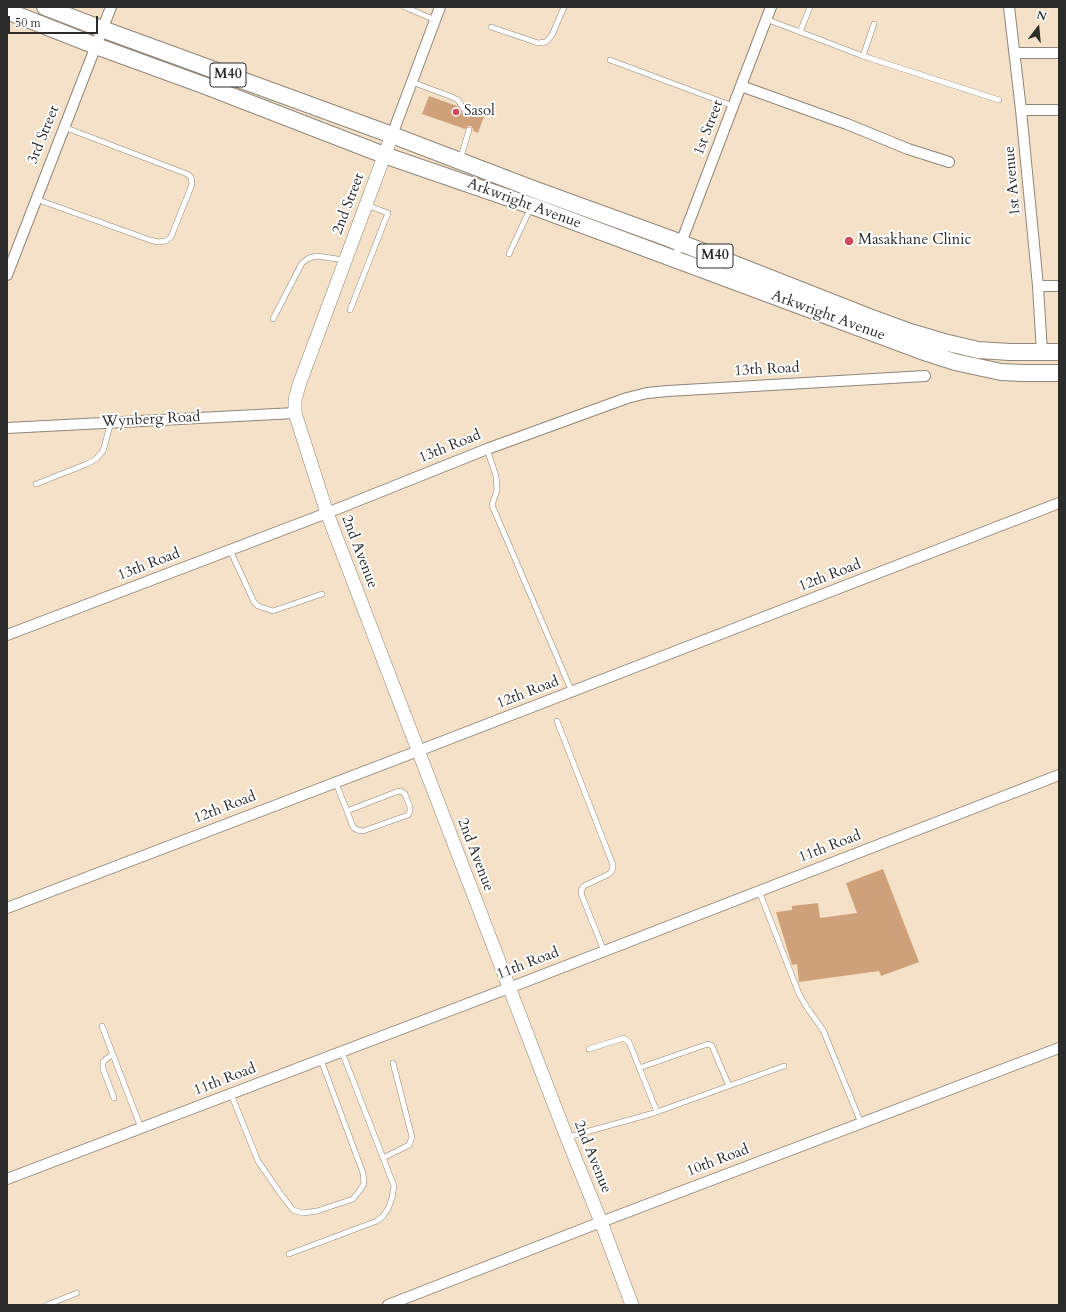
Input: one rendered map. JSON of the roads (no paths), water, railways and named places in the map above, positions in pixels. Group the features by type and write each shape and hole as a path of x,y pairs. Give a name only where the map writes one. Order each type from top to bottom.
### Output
{"main road":[{"name":"Arkwright Avenue","path":"45,7 681,243 869,317 944,342 978,350 1042,353"},
{"name":"Arkwright Avenue","path":"7,11 384,155 532,206 927,353 955,362 1001,372 1053,373"},
{"path":"1042,353 1059,352"}],"street":[{"name":"3rd Street","path":"7,275 111,7"},
{"name":"2nd Street","path":"295,413 295,400 299,385 344,260 440,7"},
{"name":"1st Street","path":"675,259 771,7"},
{"name":"1st Avenue","path":"1009,7 1021,110 1038,286 1042,353"},
{"path":"1015,53 1059,53"},
{"path":"741,86 847,124 908,149 949,162"},
{"path":"1021,110 1059,110"},
{"path":"1038,286 1059,286"},
{"name":"13th Road","path":"7,635 327,513 487,449 627,398 648,393 925,376"},
{"name":"Wynberg Road","path":"7,428 295,413"},
{"name":"2nd Avenue","path":"295,413 327,513 632,1305"},
{"name":"12th Road","path":"7,908 336,783 1059,503"},
{"name":"11th Road","path":"7,1180 1059,775"},
{"name":"10th Road","path":"388,1305 601,1222 1059,1048"}],"lane":[{"path":"405,7 435,20"},
{"path":"491,27 538,43 546,42 552,35 564,7"},
{"path":"800,32 810,7"},
{"path":"766,20 863,56 999,100"},
{"path":"863,56 874,24"},
{"path":"610,60 733,106"},
{"path":"412,82 458,100 464,109"},
{"path":"36,199 158,242 166,241 171,237 191,188 191,177 188,174 64,127"},
{"path":"460,161 469,130"},
{"path":"350,310 388,213 366,205"},
{"path":"509,254 532,206"},
{"path":"273,319 302,263 309,258 317,256 344,260"},
{"path":"36,484 96,459 103,451 112,422"},
{"path":"487,449 496,476 497,490 492,505 572,692"},
{"path":"230,550 254,602 258,606 273,611 322,594"},
{"path":"557,721 613,865 612,871 609,874 584,886 581,890 604,951"},
{"path":"336,783 353,827 357,830 363,831 408,815 410,807 405,794 401,791 347,811"},
{"path":"759,891 799,994 823,1030 861,1123"},
{"path":"102,1026 141,1128"},
{"path":"589,1049 624,1038 629,1042 657,1112"},
{"path":"639,1068 708,1044 712,1046 729,1086"},
{"path":"289,1254 377,1221 388,1209 392,1198 394,1186 342,1052"},
{"path":"113,1054 103,1062 103,1069 114,1098"},
{"path":"231,1094 258,1161 280,1194 293,1210 303,1213 317,1211 353,1199 364,1184 364,1173 321,1060"},
{"path":"383,1158 409,1145 412,1137 393,1063"},
{"path":"567,1138 657,1112 784,1066"},
{"path":"47,1305 77,1293"}],"place":[{"name":"Sasol","path":"456,112"},
{"name":"Masakhane Clinic","path":"849,241"}]}
